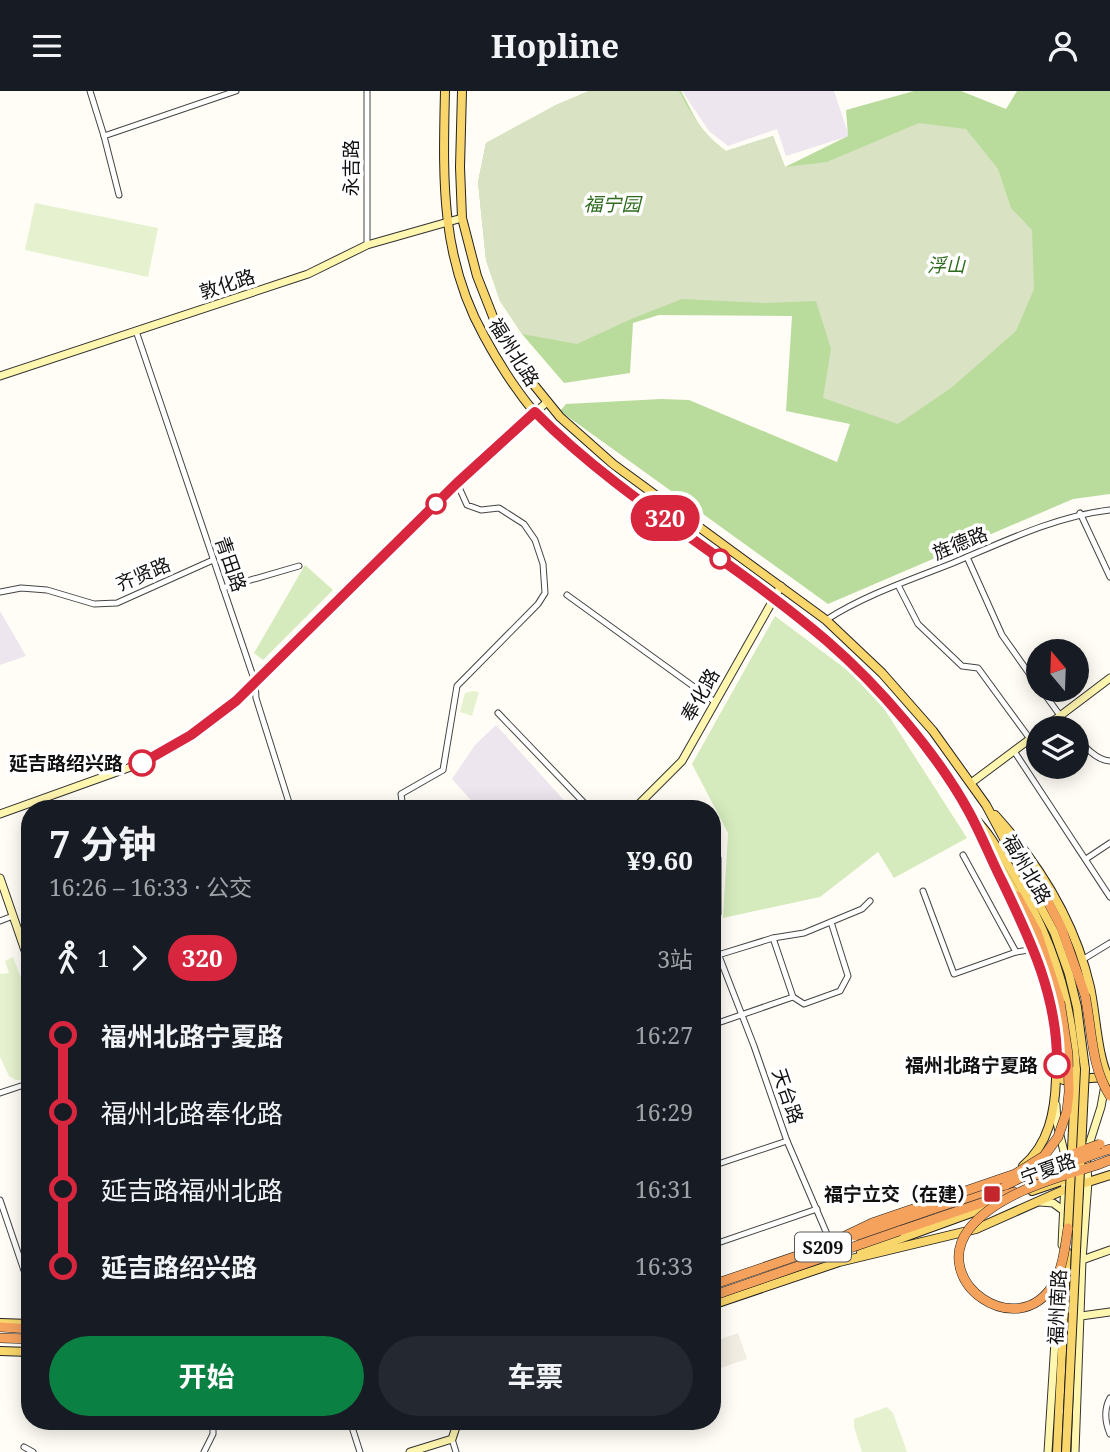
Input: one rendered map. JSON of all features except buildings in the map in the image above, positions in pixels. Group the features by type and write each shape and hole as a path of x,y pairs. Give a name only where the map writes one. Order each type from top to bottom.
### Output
{"highway":[{"path":"1038,883 1061,927 1085,995 1096,1064 1102,1084 1110,1096"},
{"path":"820,1248 872,1223 1015,1174 1044,1156 1058,1137 1067,1111 1069,1092 1068,1054 1060,1002 1037,932 1017,895"},
{"path":"1006,1185 1059,1159 1100,1145 1110,1145"},
{"name":"S209","path":"721,1281 1006,1185 1110,1145"},
{"name":"S209","path":"721,1293 1028,1187 1110,1162"},
{"path":"1028,1187 976,1221 966,1235 960,1264 965,1280 975,1294 983,1301 1001,1307 1022,1307 1034,1302 1052,1287 1057,1277 1068,1228"},
{"path":"0,1325 21,1326"},
{"path":"0,1338 21,1339"}],"main road":[{"name":"福州北路","path":"446,91 443,169 446,221 470,307 484,338 535,412 605,475 773,597 829,642 868,681 932,756 968,810 989,835 1012,872 1048,941 1070,1007 1081,1069"},
{"name":"福州北路","path":"462,91 462,218 485,302 499,332 547,402 613,464 826,620 915,708 986,805 1045,913 1062,951 1077,1007 1081,1069 1073,1164"},
{"name":"敦化路","path":"0,376 308,274 367,245 462,218"},
{"path":"40,800 116,773 159,754 215,719 457,483 547,402"},
{"name":"奉化路","path":"643,800 682,761 780,586"},
{"path":"1060,716 1110,678"},
{"path":"971,783 1026,742"},
{"path":"986,805 1032,859 1071,931 1097,1016 1108,1078 1086,1154 1088,1182 1082,1260 1075,1452"},
{"path":"0,814 21,807"},
{"path":"968,810 1035,949 1049,992 1058,1075 1063,1080 1108,1078"},
{"path":"1005,826 1038,883"},
{"path":"981,835 1017,895"},
{"path":"0,878 21,939"},
{"path":"1048,1452 1066,1184 1073,1164 1057,1123 1057,1065"},
{"path":"991,1186 1025,1165 1034,1156 1044,1141 1056,1098"},
{"path":"721,1281 991,1186 1073,1164 1086,1154 1110,1145"},
{"name":"宁夏路","path":"839,1262 976,1229 1036,1202 1088,1171 1110,1162"},
{"name":"福州南路","path":"1057,1452 1073,1164"},
{"name":"福州南路","path":"1066,1452 1073,1164"},
{"name":"宁夏路","path":"721,1302 1066,1184 1088,1182 1110,1175"},
{"path":"1036,1202 1053,1203 1064,1210"},
{"path":"1082,1260 1110,1250"},
{"path":"1081,1316 1110,1312"},
{"path":"0,1351 21,1352"},
{"path":"410,1452 452,1439 455,1430"}],"street":[{"path":"90,91 119,195"},
{"path":"104,136 236,91"},
{"name":"永吉路","path":"367,91 367,245"},
{"name":"青田路","path":"136,331 255,682 256,698 288,800"},
{"path":"402,800 401,794 443,770 457,686 538,604 545,593 542,564 535,540 524,524 499,508 481,510 467,505 457,483"},
{"name":"旌德路","path":"826,620 850,604 1080,513 1110,510"},
{"path":"1080,513 1110,577"},
{"path":"967,557 1002,635 1026,669"},
{"name":"齐贤路","path":"0,592 21,588 47,590 94,604 117,603 213,560"},
{"path":"223,588 299,566"},
{"path":"898,585 918,624 962,666 978,668 1026,734"},
{"path":"567,595 715,702"},
{"path":"1050,702 1060,716"},
{"path":"498,713 581,800"},
{"path":"1089,750 1105,761 1110,761"},
{"path":"1014,751 1110,897"},
{"path":"1086,859 1110,843"},
{"path":"963,855 1016,951"},
{"path":"923,891 954,974 1016,951 1035,949"},
{"path":"721,954 773,938 804,933 862,909 870,901"},
{"path":"0,921 13,916"},
{"path":"773,938 793,997 804,1004 840,991 848,976 831,922"},
{"path":"1082,960 1110,943"},
{"name":"天台路","path":"721,963 787,1141 839,1262"},
{"path":"721,1022 793,997"},
{"path":"0,1093 21,1086"},
{"path":"721,1163 787,1141"},
{"path":"0,1200 21,1262"},
{"path":"721,1242 817,1209"},
{"path":"1110,1398 1106,1405 1106,1425 1110,1434"},
{"path":"204,1452 213,1430"},
{"path":"353,1430 360,1452"},
{"path":"452,1439 456,1452"},
{"path":"24,1447 33,1452"}],"shaded area":[{"path":"682,91 834,91 849,136 786,156 777,129 728,146 709,131"},
{"path":"0,611 26,656 0,665"},
{"path":"496,725 564,800 471,800 452,779 475,745"},
{"path":"738,1333 747,1359 721,1368 721,1339"}],"green space":[{"name":"浮山","path":"589,91 681,91 704,130 726,151 773,136 785,167 848,136 846,110 914,91 961,91 1006,109 1017,91 1110,91 1110,494 1073,499 828,604 560,411 566,404 689,400 837,462 850,424 786,411 792,316 659,315 633,323 630,373 564,383 522,334 500,301 486,260 478,182 486,143 556,105"},
{"name":"福宁园","path":"589,91 679,91 699,124 710,138 726,151 773,136 785,167 827,162 919,123 966,129 998,169 1011,208 1032,230 1034,289 1016,331 951,388 898,424 823,398 831,349 816,301 765,303 682,299 577,344 522,334 500,301 486,260 478,182 486,143 556,105"},
{"path":"35,203 158,228 148,277 25,250"},
{"path":"305,565 333,590 263,660 254,653"},
{"path":"775,616 855,676 883,707 967,838 894,878 878,852 820,897 723,918 728,833 721,820 721,800 711,800 692,764"},
{"path":"479,692 472,716 460,712 465,693"},
{"path":"13,957 21,978 21,1080 9,1076 0,1057 0,974 9,973 5,961"},
{"path":"887,1407 893,1413 907,1452 862,1452 854,1419"}],"bus line":[{"name":"320","path":"142,763 191,735 236,701 457,483 535,412 605,475 773,597 829,642 912,730 968,810 1028,932 1049,992 1057,1065"}],"place":[{"name":"延吉路绍兴路","path":"142,763"},
{"name":"福州北路宁夏路","path":"1057,1065"},
{"name":"福宁立交（在建）","path":"992,1194"}]}
